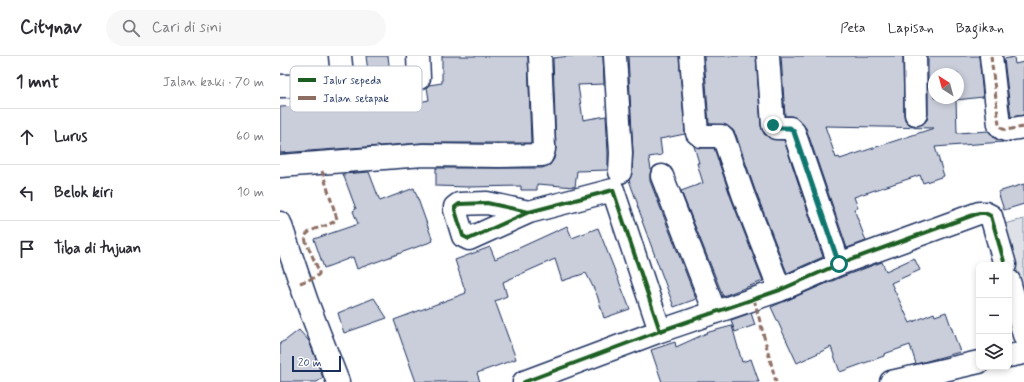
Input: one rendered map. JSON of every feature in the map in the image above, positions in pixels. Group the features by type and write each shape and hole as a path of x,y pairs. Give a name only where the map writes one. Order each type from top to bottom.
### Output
{"street":[{"path":"340,56 341,66"},
{"path":"418,56 418,66"},
{"path":"280,166 423,156 542,155 544,149 540,56"},
{"path":"615,56 621,153 620,172"},
{"path":"691,56 697,133 701,136 721,136 724,139 743,194 780,290"},
{"path":"768,56 773,125 776,128 790,128 794,132 839,264"},
{"path":"915,56 916,114"},
{"path":"993,56 999,125 1006,130 1024,127"},
{"path":"662,176 715,312"},
{"path":"529,212 613,190 660,331"},
{"path":"524,382 660,331 780,290 839,264 982,213 988,214 992,219 1004,262"},
{"path":"280,224 307,302 338,382"},
{"path":"1012,292 1024,335"},
{"path":"1012,355 1024,353"},
{"path":"891,382 976,363"}],"shaded area":[{"path":"1024,219 1024,295 1004,224"}],"building":[{"path":"366,56 388,56 389,66 367,66"},
{"path":"442,56 528,56 531,143 422,143 280,153 280,107 290,106 290,112 422,112 422,101 429,100 427,87 429,85 442,83"},
{"path":"570,56 603,56 604,84 578,85 583,120 606,116 608,170 577,171 575,187 537,184 537,190 521,190 521,186 436,186 436,168 542,168 550,165 554,159 556,148 553,58"},
{"path":"628,56 679,56 685,134 660,139 662,155 649,157 651,170 650,181 696,299 674,307 642,221 629,180 632,173 633,152"},
{"path":"704,56 756,56 761,126 764,134 771,139 784,140 823,257 787,273 755,190 736,135 733,130 726,125 709,124"},
{"path":"781,56 903,56 904,115 905,120 910,125 916,126 923,124 927,120 928,104 956,104 957,133 989,131 994,138 1003,142 935,147 944,176 923,183 920,175 854,197 858,208 854,209 866,241 847,248 806,128 798,119 791,116 785,116","holes":["825,126 934,128 840,159 839,157 836,158"]},
{"path":"928,56 979,56 983,97 964,99 964,68 928,68"},
{"path":"1014,57 1015,64 1024,62 1024,115 1011,117 1004,59"},
{"path":"694,146 701,148 714,148 731,198 763,281 723,296 681,191 703,183"},
{"path":"369,172 380,201 414,188 433,241 357,269 353,257 324,268 314,239 358,224 353,211 356,209 343,174"},
{"path":"1024,184 1024,204 1004,210 998,192"},
{"path":"567,226 572,238 598,228 630,309 604,318 597,295 586,273 562,281 555,259 503,282 507,296 495,301 516,359 477,373 480,382 416,382 394,320 466,293 455,260 490,247 495,259"},
{"path":"914,258 920,270 891,283 910,323 934,313 935,316 946,312 960,352 916,364 910,345 840,372 831,347 797,363 771,307 844,276 882,262 886,271"},
{"path":"374,298 387,318 344,333 338,313"},
{"path":"751,313 755,325 735,332 731,320"},
{"path":"732,326 742,362 751,359 759,382 662,382 651,350 675,342 676,347 709,332"},
{"path":"299,330 309,341 323,378 317,382 280,382 280,343"}],"marked path":[{"path":"991,56 999,125 1006,130 1024,127"},
{"path":"300,283 316,277 319,274 305,236 312,230 329,224 337,219 322,171"},
{"path":"754,299 776,382"}],"cycle path":[{"path":"529,212 469,239 463,236 455,207 459,204 487,203 529,212 613,190 660,331"},
{"path":"524,382 660,331 780,290 839,264 979,213 985,213 991,216 1004,262"}],"route":[{"path":"773,125 776,128 790,128 794,132 839,264"}]}
